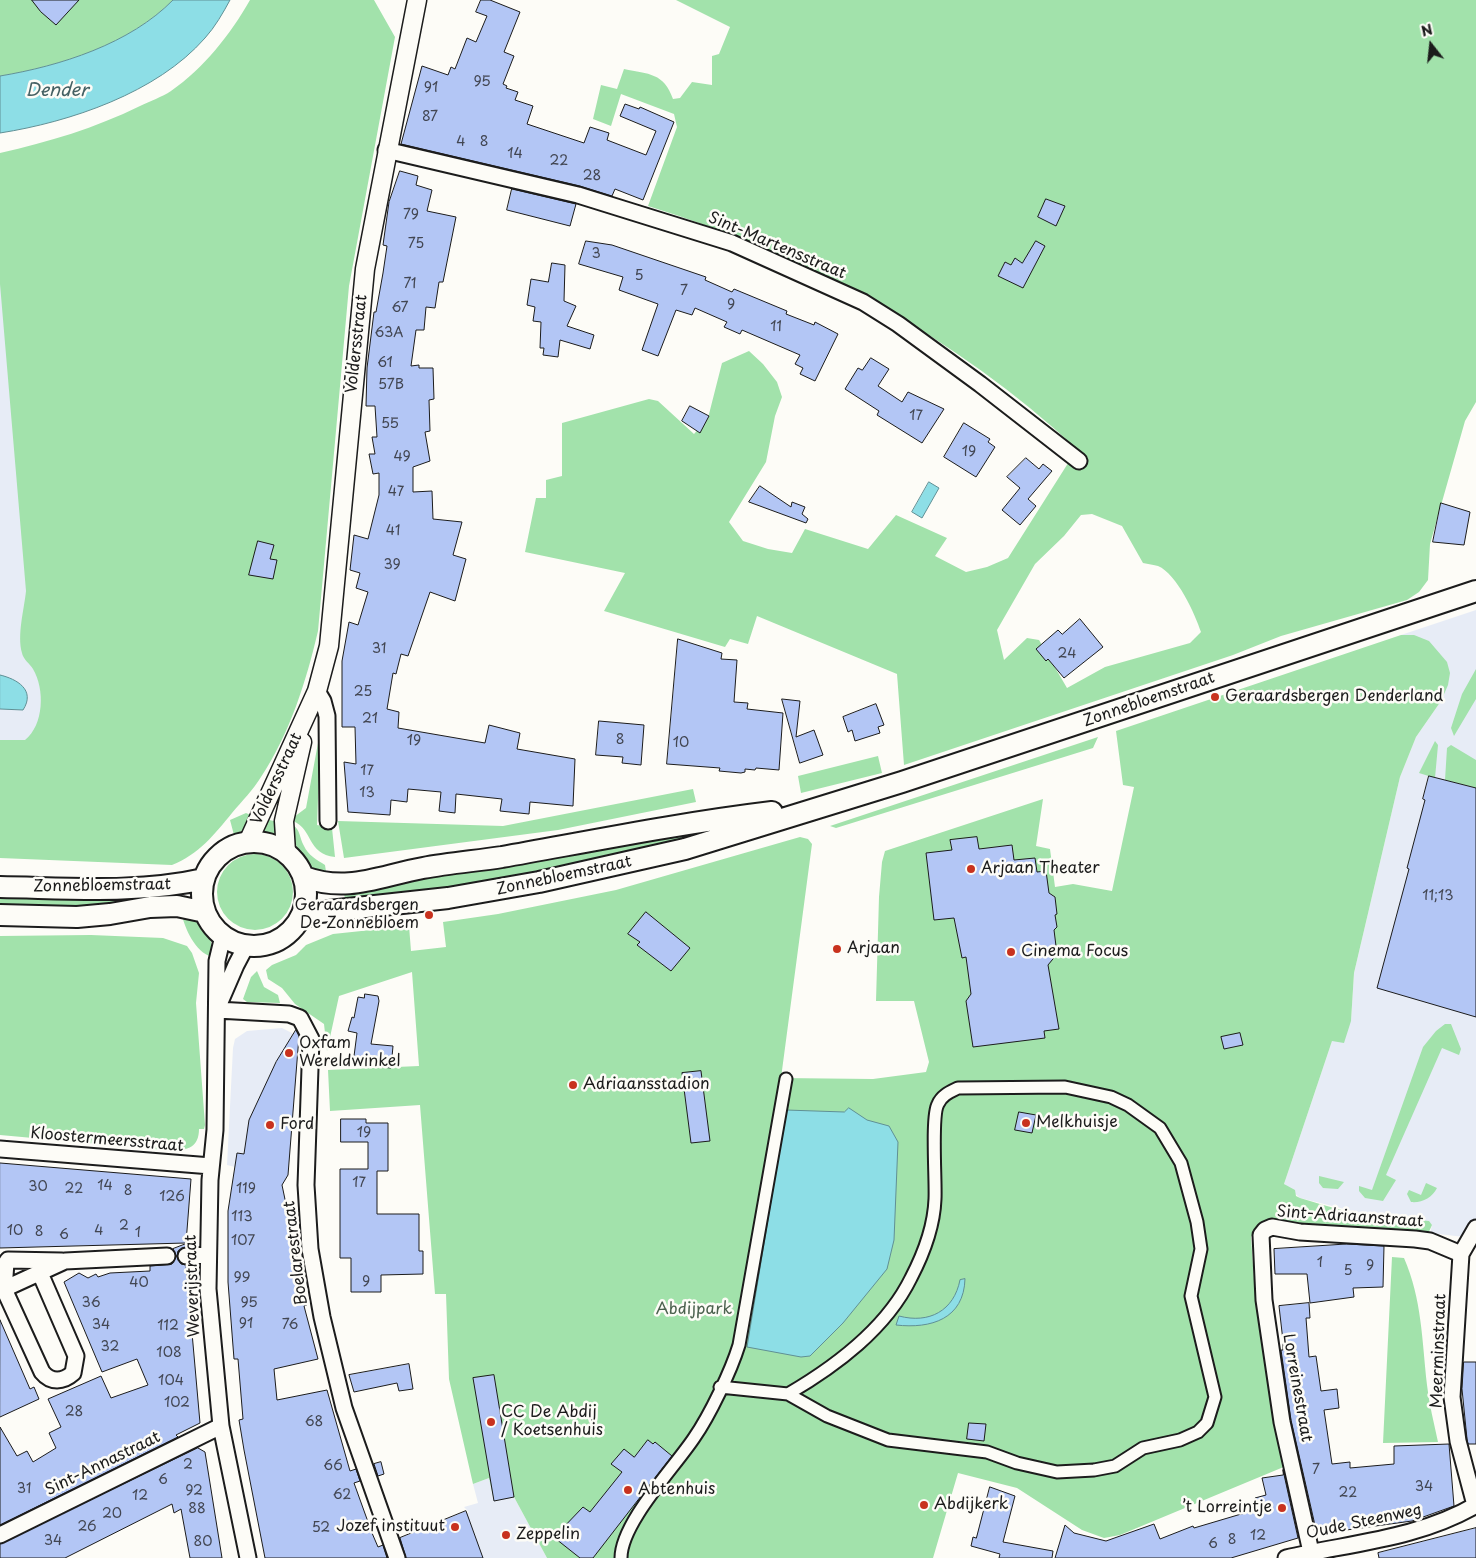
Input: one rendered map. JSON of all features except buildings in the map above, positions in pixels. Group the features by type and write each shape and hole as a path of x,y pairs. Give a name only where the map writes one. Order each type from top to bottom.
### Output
{"main road":[{"name":"Zonnebloemstraat","path":"301,918 320,912 448,898 538,882 612,867 700,844 1014,746 1476,591"},
{"name":"Zonnebloemstraat","path":"304,877 330,885 355,883 423,868 500,857 700,821 821,806"},
{"path":"700,821 711,824 714,831 710,839 700,844"},
{"path":"248,842 273,845 286,852 294,859 304,877 307,902 301,918 285,937 270,945 246,946 223,936 215,930 205,912 202,892 204,879 211,864 222,853 248,842"},
{"name":"Zonnebloemstraat","path":"0,887 89,888 178,885 204,879"},
{"name":"Zonnebloemstraat","path":"0,915 77,917 110,914 150,907 177,906 205,912"}],"street":[{"name":"Voldersstraat","path":"248,842 317,691 329,646 364,268 417,0"},
{"name":"Sint-Martensstraat","path":"386,150 578,196 720,237 863,302 898,324 980,384 1079,461"},
{"name":"Voldersstraat","path":"317,691 323,701 327,716 328,821"},
{"name":"Voldersstraat","path":"286,852 284,821 306,717"},
{"name":"Weverijstraat","path":"223,936 218,961 215,1130 211,1166 207,1255 208,1289 220,1426 248,1558"},
{"name":"Weverijstraat","path":"217,1010 236,964 246,946"},
{"name":"Boelarestraat","path":"217,1010 289,1014 300,1018 311,1039 306,1185 310,1250 322,1317 344,1408 397,1558"},
{"path":"614,1558 622,1552 630,1527 696,1436 734,1362 739,1345 786,1079"},
{"path":"720,1387 788,1394 827,1416 888,1440 987,1452 1057,1472 1094,1470 1115,1466 1142,1448 1180,1440 1198,1432 1207,1423 1215,1397 1191,1296 1201,1249 1197,1222 1181,1163 1172,1145 1160,1128 1128,1105 1111,1097 1065,1087 958,1088 946,1094 937,1104 935,1120 935,1202 925,1247 910,1280 890,1311 848,1355 788,1394"},
{"name":"Kloostermeersstraat","path":"0,1149 211,1166"},
{"name":"Sint-Adriaanstraat","path":"1265,1230 1272,1227 1300,1232 1415,1239 1430,1241 1461,1254"},
{"name":"Meerminstraat","path":"1476,1228 1461,1254 1452,1397 1458,1441 1476,1505"},
{"name":"Lorreinestraat","path":"1265,1230 1261,1241 1264,1300 1275,1379 1282,1422 1311,1552"},
{"path":"186,1256 207,1255"},
{"path":"40,1273 76,1356 73,1373 65,1379 54,1380 42,1372 2,1290 8,1260 65,1261 166,1256"},
{"path":"2,1290 65,1261"},
{"name":"Sint-Annastraat","path":"0,1535 220,1426"},
{"name":"Oude Steenweg","path":"1286,1558 1421,1530 1452,1518 1476,1505"}],"shaded area":[{"path":"0,156 51,791 0,789"},
{"path":"1476,610 1476,1218 1464,1237 1430,1233 1432,1225 1423,1220 1389,1220 1300,1198 1284,1184 1332,1041 1351,1021 1354,973 1400,777 1416,737 1441,701 1414,635 1401,635"},
{"path":"282,1028 294,1034 295,1076 288,1175 285,1181 250,1179 235,1167 227,1165 233,1048 235,1039 247,1031"},
{"path":"489,1478 514,1497 547,1558 408,1558 400,1542 469,1512 464,1507 478,1503 473,1484"}],"green space":[{"path":"0,0 173,0 136,29 93,51 47,66 0,76"},
{"path":"250,0 374,0 395,37 349,286 318,631 308,669 289,725 261,777 212,836 190,856 172,865 0,858 0,740 25,740 36,725 41,706 41,696 37,677 24,657 21,646 26,591 0,284 0,153 89,128 167,93 183,82 215,50 234,26"},
{"path":"676,0 1476,0 1476,402 1465,421 1430,544 1428,580 1419,592 1407,600 1281,636 1233,655 904,765 897,674 757,616 748,644 730,639 725,647 604,611 625,573 525,552 536,498 546,498 546,480 562,476 562,423 649,399 658,401 694,434 708,418 722,363 749,351 763,364 777,382 782,397 775,416 766,462 729,522 743,541 768,549 792,553 805,529 868,549 896,515 947,538 935,556 966,572 987,567 1008,558 1077,449 1030,408 981,371 930,336 876,304 821,274 765,248 648,206 677,127 674,114 621,94 611,126 593,119 601,85 617,89 624,69 648,74 660,79 669,90 673,99 680,98 692,82 712,85 712,56 719,54 730,27","holes":["1092,514 1122,526 1143,563 1158,566 1172,577 1190,605 1201,632 1190,643 1105,667 1067,688 1039,640 1027,638 1004,660 997,630 1035,564 1064,536 1081,515"]},
{"name":"Abdijpark","path":"1401,635 1414,635 1429,641 1447,662 1450,673 1448,685 1441,701 1416,737 1400,777 1354,973 1351,1021 1344,1043 1332,1041 1284,1184 1295,1190 1296,1196 1300,1198 1332,1208 1387,1220 1429,1221 1432,1225 1427,1236 1272,1222 1259,1223 1251,1237 1255,1294 1266,1372 1286,1466 1120,1535 1104,1538 1082,1530 1017,1488 958,1473 933,1558 547,1558 514,1497 494,1501 489,1478 473,1484 449,1379 446,1294 435,1294 420,1105 330,1111 328,1070 419,1066 412,972 339,996 327,1051 324,1024 295,1004 282,988 268,979 266,970 272,965 296,955 306,945 333,934 409,926 411,951 446,947 443,922 498,914 616,890 800,837 808,839 812,844 781,1078 873,1079 926,1072 929,1062 914,1001 876,1001 879,897 882,862 885,851 1043,799 1036,846 1050,849 1055,887 1073,884 1112,891 1134,787 1123,785 1116,731"},
{"path":"1476,669 1476,699 1454,736 1451,728 1462,694"},
{"path":"1098,737 1093,748 836,828 830,826"},
{"path":"1435,741 1438,745 1435,778 1419,773"},
{"path":"318,743 320,744 317,825 332,828 335,857 319,851 304,830 293,821 294,817 306,808"},
{"path":"1451,745 1476,760 1476,788 1445,780 1447,748"},
{"path":"878,756 882,773 801,793 798,776"},
{"path":"693,789 696,802 558,830 344,858 338,821 503,826"},
{"path":"246,813 253,816 247,828 234,835 230,820"},
{"path":"265,819 278,822 279,837 259,832"},
{"path":"293,825 308,852 325,865 327,878 303,858 290,829"},
{"path":"703,830 703,835 459,892 346,901 343,891"},
{"path":"255,854 269,857 282,865 290,878 293,892 290,906 282,919 269,927 255,930 241,927 228,919 220,906 217,892 220,878 228,865 241,857"},
{"path":"176,891 175,901 112,908 0,909 0,897 80,898"},
{"path":"181,912 195,919 205,928 211,941 212,957 196,945 185,926"},
{"path":"91,935 163,938 187,946 192,953 199,973 196,1003 205,1125 204,1129 199,1129 193,1146 183,1150 165,1150 0,1135 0,936"},
{"path":"257,971 264,987 278,995 280,1003 247,1002 243,999 251,977"},
{"path":"1445,1024 1451,1024 1461,1049 1459,1055 1442,1048 1386,1175 1396,1180 1383,1201 1365,1198 1359,1191 1359,1186 1372,1190 1423,1047 1436,1031"},
{"path":"1319,1176 1344,1182 1338,1189 1323,1188 1319,1183"},
{"path":"1426,1183 1437,1188 1435,1192 1419,1202 1411,1202 1407,1194 1409,1190 1421,1195"},
{"path":"1392,1257 1404,1258 1418,1305 1428,1392 1438,1442 1383,1443"}],"water":[{"name":"Dender","path":"173,0 230,0 209,34 163,75 111,102 83,113 0,133 0,76 46,66 93,51 136,29"},
{"path":"929,482 939,488 922,518 912,512"},
{"path":"0,675 13,679 23,686 27,697 23,710 0,709"},
{"path":"849,1108 867,1120 889,1126 898,1142 894,1240 887,1269 843,1323 810,1356 801,1357 747,1347 786,1110 844,1112"},
{"path":"965,1279 959,1304 943,1319 921,1325 896,1325 899,1316 920,1318 939,1313 952,1300 960,1280"}],"place":[{"name":"Geraardsbergen Denderland","path":"1215,697"},
{"name":"Arjaan Theater","path":"971,869"},
{"name":"Geraardsbergen De Zonnebloem","path":"429,915"},
{"name":"Arjaan","path":"837,949"},
{"name":"Cinema Focus","path":"1011,952"},
{"name":"Oxfam Wereldwinkel","path":"289,1053"},
{"name":"Adriaansstadion","path":"573,1085"},
{"name":"Melkhuisje","path":"1026,1123"},
{"name":"Ford","path":"270,1125"},
{"name":"CC De Abdij / Koetsenhuis","path":"491,1422"},
{"name":"Abtenhuis","path":"628,1490"},
{"name":"Abdijkerk","path":"924,1505"},
{"name":"’t Lorreintje","path":"1282,1508"},
{"name":"Jozef instituut","path":"455,1527"},
{"name":"Zeppelin","path":"506,1535"}]}
